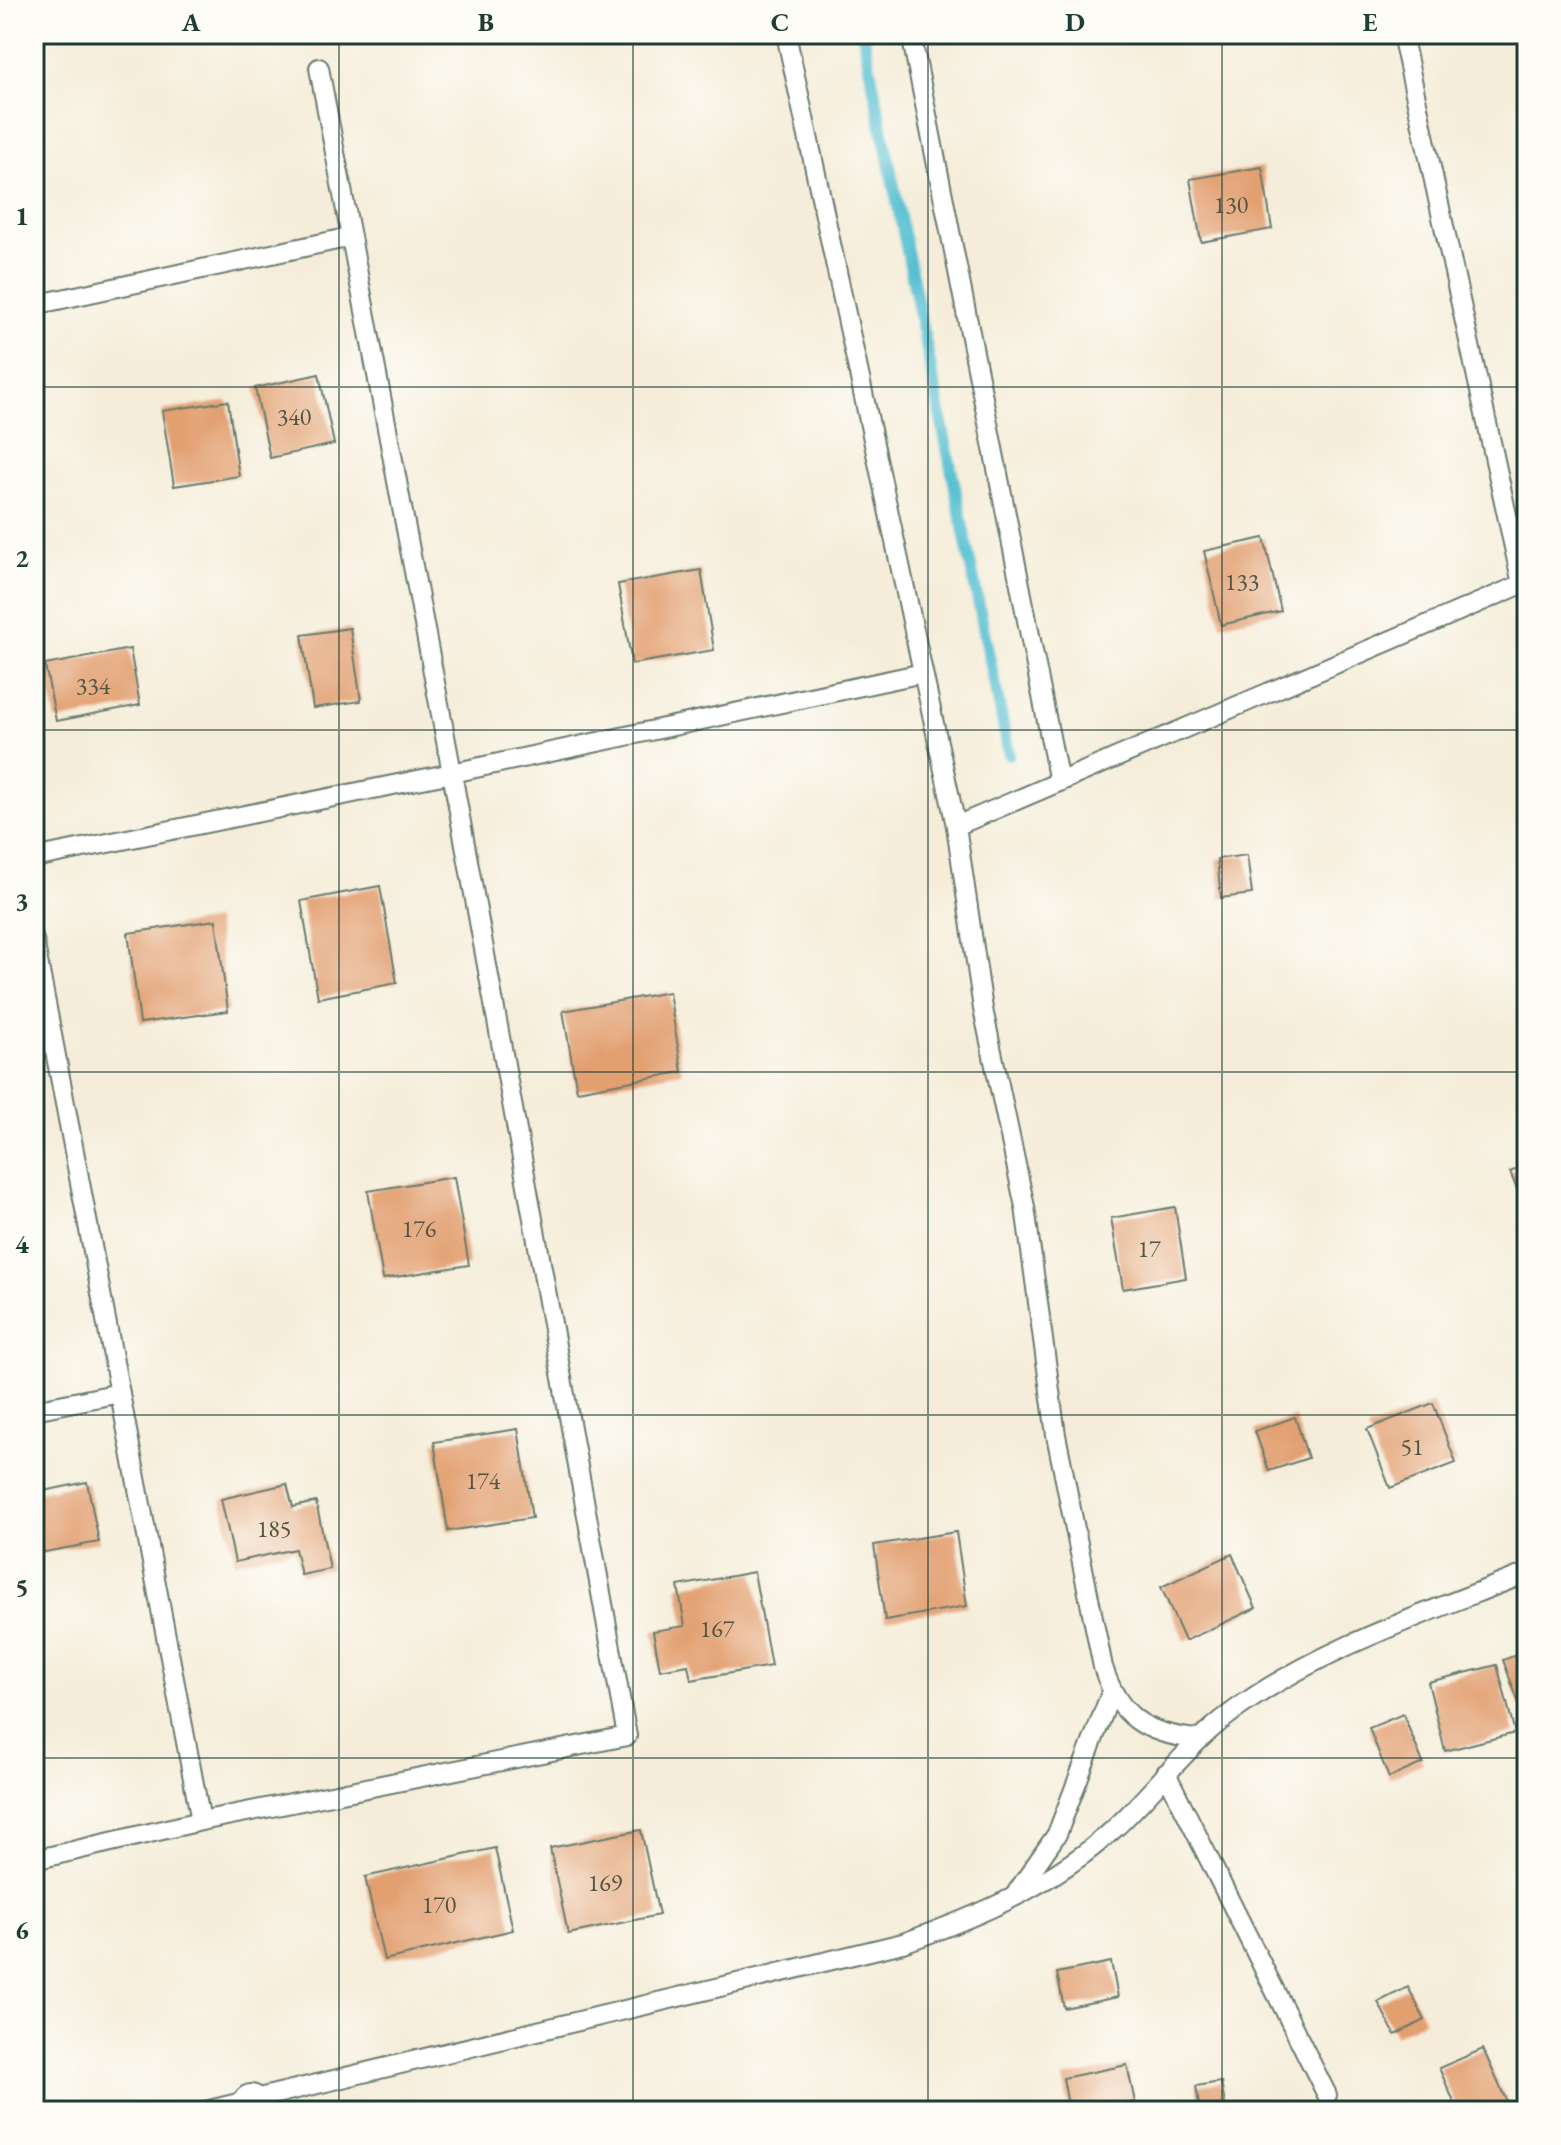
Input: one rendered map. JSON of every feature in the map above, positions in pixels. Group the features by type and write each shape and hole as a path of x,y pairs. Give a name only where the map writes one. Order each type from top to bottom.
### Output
{"lane":[{"path":"786,34 956,826 983,1009 1025,1207 1056,1435 1111,1693 1129,1718 1171,1736 1197,1739"},
{"path":"911,34 1059,782"},
{"path":"956,826 1525,583 1402,34"},
{"path":"34,1860 201,1821 627,1736 452,773 319,68"},
{"path":"34,305 351,237"},
{"path":"34,858 923,673"},
{"path":"34,940 201,1821"},
{"path":"34,1410 120,1393"},
{"path":"205,2111 254,2107 903,1943 1011,1901 1115,1828 1197,1739 1233,1711 1358,1641 1527,1573"},
{"path":"1011,1901 1057,1834 1111,1693"},
{"path":"1166,1773 1327,2095"}],"building":[{"path":"1262,167 1272,229 1201,242 1190,179"},
{"path":"319,374 334,444 270,458 255,388"},
{"path":"228,401 239,476 174,486 162,411"},
{"path":"1264,538 1281,611 1221,625 1204,551"},
{"path":"701,570 714,650 632,664 618,584"},
{"path":"350,628 361,701 313,708 302,635"},
{"path":"130,649 140,705 56,721 45,665"},
{"path":"1247,855 1252,894 1221,898 1217,859"},
{"path":"380,886 397,983 318,998 301,901"},
{"path":"216,920 228,1011 140,1023 128,933"},
{"path":"669,992 682,1072 577,1091 563,1011"},
{"path":"1527,1165 1527,1214 1510,1172"},
{"path":"454,1177 469,1265 383,1279 368,1191"},
{"path":"1175,1207 1186,1278 1123,1289 1111,1218"},
{"path":"1433,1403 1456,1463 1390,1488 1367,1429"},
{"path":"1295,1417 1308,1458 1269,1471 1255,1431"},
{"path":"518,1429 532,1518 448,1531 434,1442"},
{"path":"87,1482 99,1542 34,1554 34,1493"},
{"path":"287,1484 293,1507 316,1502 330,1569 301,1575 295,1549 235,1562 221,1499"},
{"path":"956,1532 967,1606 885,1620 874,1545"},
{"path":"1232,1554 1256,1608 1185,1641 1161,1587"},
{"path":"754,1572 771,1666 691,1680 688,1665 660,1670 653,1631 685,1626 678,1586"},
{"path":"1527,1651 1527,1725 1503,1660"},
{"path":"1497,1665 1515,1733 1445,1751 1428,1682"},
{"path":"1403,1714 1423,1763 1389,1778 1369,1728"},
{"path":"641,1830 659,1915 568,1934 550,1848"},
{"path":"495,1848 513,1930 384,1960 365,1877"},
{"path":"1111,1962 1118,1997 1064,2008 1057,1973"},
{"path":"1408,1987 1425,2020 1395,2035 1378,2002"},
{"path":"1483,2049 1511,2111 1458,2111 1439,2068"},
{"path":"1127,2065 1135,2102 1092,2111 1069,2111 1063,2078"},
{"path":"1221,2082 1226,2111 1200,2111 1196,2086"}],"waterway":[{"path":"863,34 1009,754"}]}
